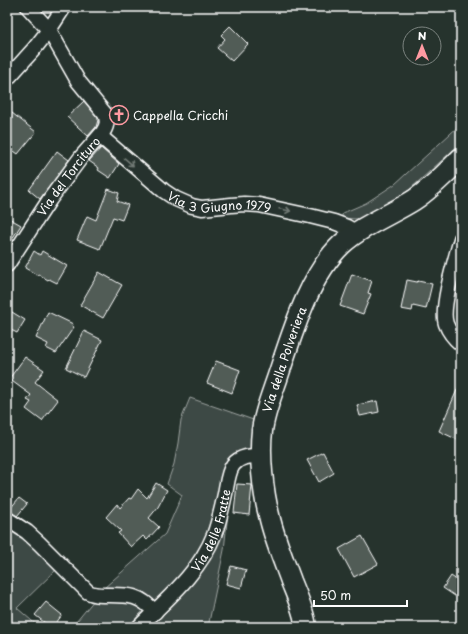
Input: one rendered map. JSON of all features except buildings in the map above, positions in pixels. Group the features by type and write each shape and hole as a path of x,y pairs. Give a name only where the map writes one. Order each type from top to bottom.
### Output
{"main road":[{"name":"Via della Polveriera","path":"306,627 300,602 278,548 266,501 261,456 262,433 265,416 292,336 308,295 317,277 335,252 342,244 355,234 414,200 438,181 461,158"}],"street":[{"path":"28,7 49,30"},
{"path":"7,79 34,49 64,7"},
{"name":"Via del Torcituro","path":"7,265 50,199 78,161 106,128 107,123 105,114 78,81 49,30"},
{"name":"Via 3 Giugno 1979","path":"100,136 164,191 176,199 192,206 202,208 231,204 259,205 334,222 347,227 355,234"},
{"path":"461,239 444,313 446,325 450,332 461,343"},
{"name":"Via delle Fratte","path":"139,627 179,588 204,556 214,535 232,466 240,459 245,457 261,456"},
{"path":"7,519 39,542 88,592 96,595 122,595 134,597 148,604 155,612"}],"shaded area":[{"path":"461,124 461,143 409,190 388,205 366,217 357,219 341,218 343,213 366,203 395,184"},
{"path":"190,398 259,422 256,449 234,457 224,550 208,627 72,627 104,588 165,534 182,495 167,484 174,464 181,420"},
{"path":"7,523 58,568 17,608 39,627 7,627"}],"place":[{"name":"Cappella Cricchi","path":"119,115"}]}
